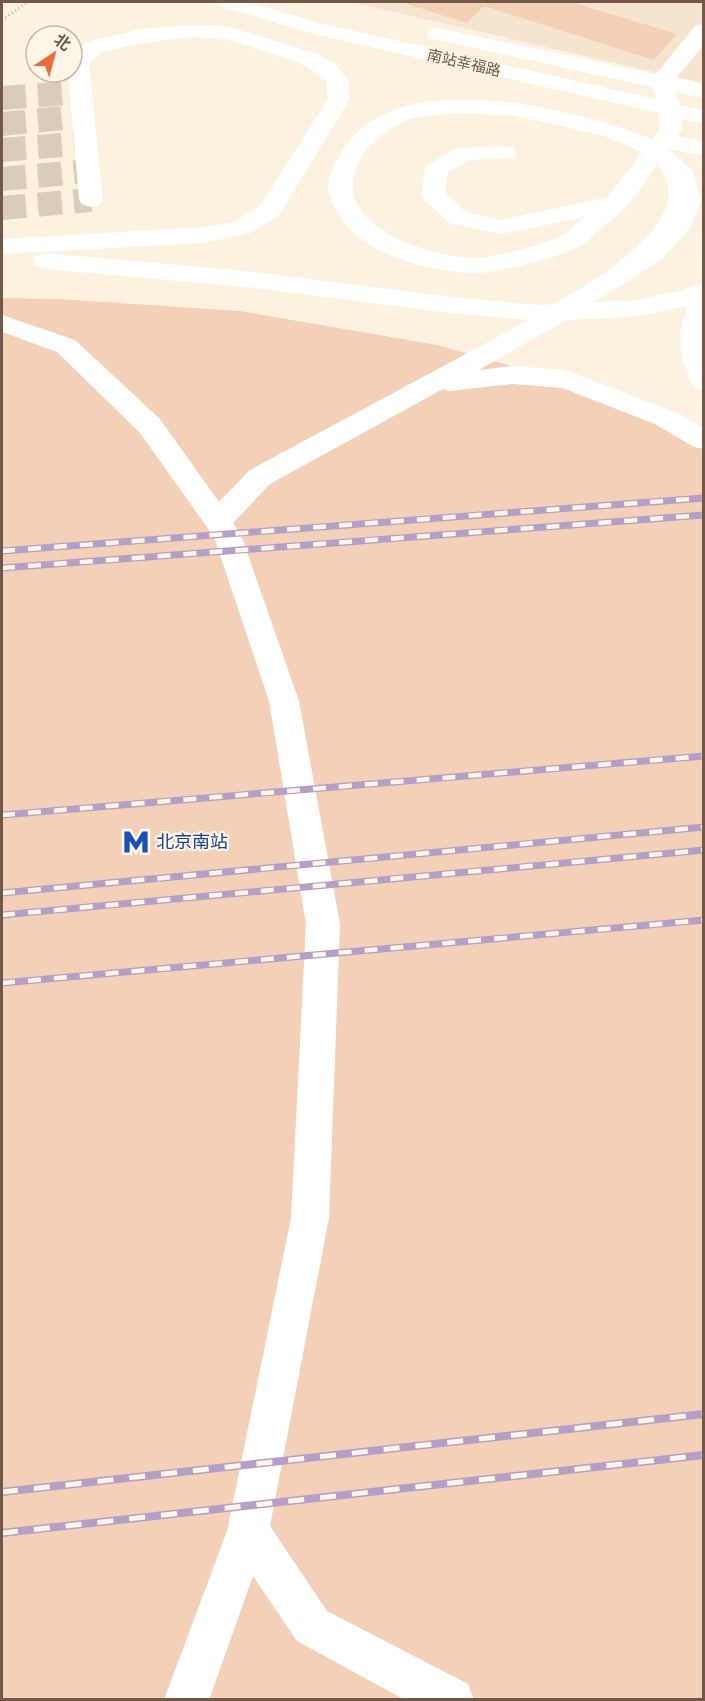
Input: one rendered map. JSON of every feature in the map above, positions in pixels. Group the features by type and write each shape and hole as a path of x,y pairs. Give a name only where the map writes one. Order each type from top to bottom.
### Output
{"street":[{"name":"南站幸福路","path":"226,2 318,29 704,117"},
{"name":"南站幸福路","path":"414,29 704,91"},
{"path":"218,521 260,477 532,330 652,255 678,228 689,201 681,171 649,146 611,131 512,108 450,106 398,116 363,137 345,164 340,191 352,217 383,243 429,260 477,266 516,259 571,241 616,203 663,140 671,129 662,81 704,30"},
{"path":"2,247 204,235 241,228 270,210 339,99 337,80 328,70 313,60 229,33 191,31 152,35 95,47 78,61 91,200"},
{"path":"663,140 704,149"},
{"path":"505,153 465,153 437,169 433,196 458,218 500,227 616,203"},
{"path":"2,258 255,280 451,305 539,313 631,309 687,298 704,290"},
{"path":"704,297 693,321 692,355 698,373 704,382"},
{"path":"2,322 66,346 150,426 227,535 284,701 323,924 309,1218 248,1531 186,1700"},
{"path":"431,385 513,375 565,379 665,418 704,440"},
{"path":"248,1531 312,1626 452,1700"}],"path":[{"path":"2,20 28,2"}],"shaded area":[{"path":"351,2 703,2 703,83"}],"building":[{"path":"401,2 571,2 677,34 654,60 484,6 467,23"},
{"name":"北京南站","path":"2,298 58,299 240,311 437,345 588,388 704,433 704,1700 2,1700"}],"tunnel":[{"path":"2,98 81,92"},
{"path":"2,124 83,116"},
{"path":"2,150 86,143"},
{"path":"2,179 89,171"},
{"path":"2,208 91,200"}],"railway":[{"path":"2,551 704,498"},
{"path":"2,568 704,515"},
{"path":"2,815 704,756"},
{"path":"2,893 704,827"},
{"path":"2,915 704,850"},
{"path":"2,983 704,920"},
{"path":"2,1492 704,1414"},
{"path":"2,1533 704,1455"}],"place":[{"name":"北京南站","path":"136,842"}]}
